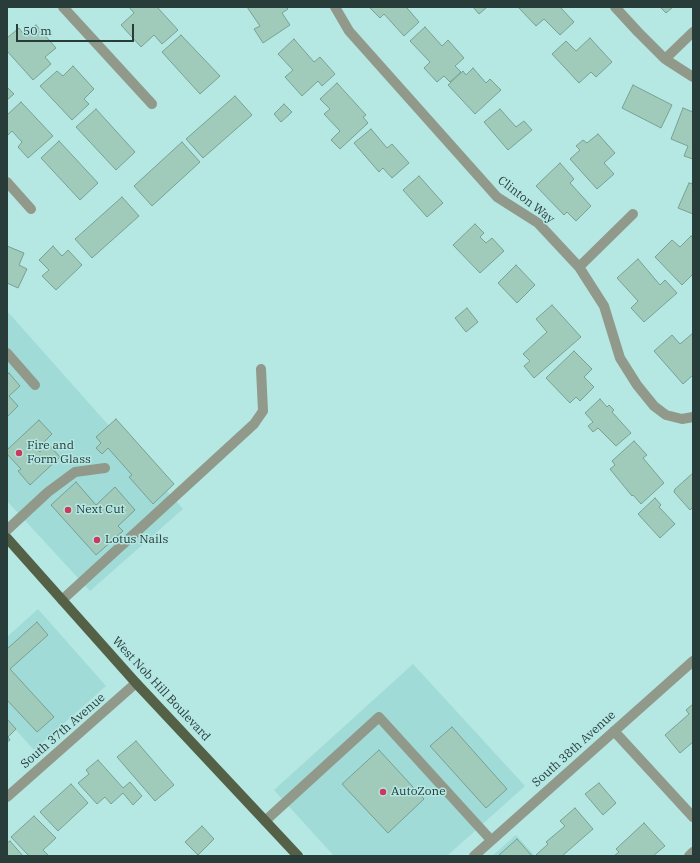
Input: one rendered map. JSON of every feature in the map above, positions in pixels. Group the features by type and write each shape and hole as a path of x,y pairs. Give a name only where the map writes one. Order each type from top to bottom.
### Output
{"main road":[{"name":"West Nob Hill Boulevard","path":"7,538 136,683 296,855"}],"street":[{"path":"63,7 152,104"},
{"name":"Clinton Way","path":"335,7 349,31 497,197 538,223 579,266 604,306 620,358 637,385 654,406 666,415 682,419 693,417"},
{"path":"615,7 665,59 693,77"},
{"path":"665,59 693,32"},
{"path":"7,182 31,209"},
{"path":"579,266 633,214"},
{"path":"7,353 35,385"},
{"path":"62,600 102,561 254,424 263,411 261,369"},
{"path":"7,530 48,492 75,472 105,468"},
{"name":"South 38th Avenue","path":"474,856 693,661"},
{"name":"South 37th Avenue","path":"7,797 136,683"},
{"path":"265,821 379,717 491,840"},
{"path":"614,731 693,817"},
{"path":"689,856 693,852"}],"shaded area":[{"path":"7,311 183,509 90,591 7,501"},
{"path":"38,609 106,686 34,750 7,720 7,637"},
{"path":"413,664 525,786 447,856 334,856 274,790"},
{"path":"516,835 535,856 492,856"}],"building":[{"path":"129,7 157,7 178,30 162,44 154,35 141,47 121,25 134,13"},
{"path":"247,7 286,7 288,9 282,13 290,25 263,43 254,29 260,26"},
{"path":"369,7 408,7 407,8 419,22 404,36 384,14 380,18"},
{"path":"473,7 485,7 486,8 479,14"},
{"path":"518,7 560,7 574,22 560,35 544,19 536,26"},
{"path":"660,7 673,7 666,13"},
{"path":"36,25 56,48 45,57 51,64 33,80 7,51 7,38 19,28 24,35"},
{"path":"425,27 442,46 448,40 464,58 455,66 461,72 450,82 444,76 437,82 424,68 430,62 410,41"},
{"path":"181,35 220,76 200,94 162,52"},
{"path":"590,38 612,62 596,77 591,72 579,83 552,54 566,41 576,51"},
{"path":"294,39 314,62 320,57 335,74 322,86 318,81 302,96 285,77 293,70 278,54"},
{"path":"73,66 94,89 84,99 89,104 72,120 40,86 57,71 63,76"},
{"path":"473,68 486,83 490,79 501,90 475,114 448,85 463,71 466,75"},
{"path":"337,83 366,115 363,117 368,123 340,149 331,140 340,131 324,114 330,109 320,99"},
{"path":"633,85 672,105 661,128 622,108"},
{"path":"7,87 14,94 7,100"},
{"path":"235,96 252,115 203,158 186,139"},
{"path":"21,102 53,136 28,158 18,147 22,142 12,131 8,135 7,134 7,115"},
{"path":"284,104 292,112 281,122 274,114"},
{"path":"683,108 693,112 693,159 684,156 688,146 671,139"},
{"path":"96,109 135,152 116,170 76,127"},
{"path":"500,109 516,127 524,121 532,130 508,150 484,122"},
{"path":"371,129 387,148 392,144 409,163 392,178 383,168 379,172 354,143"},
{"path":"598,134 615,153 604,163 614,174 597,189 570,159 580,150 576,146 583,140 587,143"},
{"path":"59,141 98,183 80,200 41,158"},
{"path":"182,142 200,162 152,206 134,186"},
{"path":"560,163 574,179 570,183 591,206 576,221 567,212 564,215 536,186"},
{"path":"419,176 443,203 427,217 403,190"},
{"path":"689,183 693,184 693,214 678,208"},
{"path":"122,197 139,216 92,258 75,239"},
{"path":"475,224 484,233 480,237 486,243 492,238 504,251 480,273 453,245"},
{"path":"691,236 693,238 693,274 682,285 655,257 672,240 680,247"},
{"path":"7,246 24,253 19,265 27,269 18,288 7,283"},
{"path":"53,246 62,256 68,250 82,265 56,290 42,276 49,270 39,260"},
{"path":"638,259 660,285 665,280 677,293 644,322 631,308 638,301 617,278"},
{"path":"516,265 535,285 517,303 498,283"},
{"path":"552,305 581,337 534,378 524,366 530,361 523,354 547,332 536,319"},
{"path":"467,308 478,322 466,332 455,318"},
{"path":"693,333 693,375 683,384 654,351 672,335 680,344"},
{"path":"574,351 592,369 584,377 594,387 580,401 576,397 570,403 546,378"},
{"path":"9,373 20,386 9,396 18,406 7,417 7,375"},
{"path":"600,399 607,407 609,405 614,410 612,412 631,433 616,446 598,428 593,432 588,426 593,422 585,413"},
{"path":"116,419 174,484 153,504 129,477 132,475 108,448 102,454 96,448 101,443 96,437"},
{"path":"39,420 52,434 37,449 40,452 48,444 60,457 30,485 18,471 21,469 7,454 7,450"},
{"path":"634,441 647,455 643,458 664,483 641,504 633,495 632,496 610,469 615,465 612,461"},
{"path":"693,473 693,507 690,510 674,492 675,489"},
{"path":"76,482 96,505 115,487 135,510 118,526 123,531 96,555 51,505"},
{"path":"655,498 661,505 659,507 675,524 660,538 638,514"},
{"path":"37,622 48,635 10,669 54,717 37,732 7,700 7,649"},
{"path":"693,704 693,742 680,753 665,735 689,714 686,710"},
{"path":"7,719 16,729 8,737 10,740 7,742"},
{"path":"452,727 507,789 486,808 430,746"},
{"path":"136,741 174,785 155,801 117,757"},
{"name":"AutoZone","path":"379,750 424,799 388,833 342,784"},
{"path":"98,760 123,788 130,782 142,796 133,805 123,793 111,804 105,797 97,804 78,783 89,774 86,770"},
{"path":"599,783 616,803 603,815 585,794"},
{"path":"71,784 88,803 58,831 40,812"},
{"path":"575,808 593,829 562,856 537,856 536,855 548,844 546,842 565,826 560,821"},
{"path":"34,816 56,838 43,850 49,856 29,856 11,837"},
{"path":"644,823 665,846 653,856 614,856 619,852 616,849"},
{"path":"202,826 214,839 198,855 185,842"},
{"path":"517,839 532,856 499,855"},
{"path":"10,841 23,856 7,856 7,843"}],"place":[{"name":"Fire and Form Glass","path":"19,453"},
{"name":"Next Cut","path":"68,510"},
{"name":"Lotus Nails","path":"97,540"},
{"name":"AutoZone","path":"383,792"}]}
